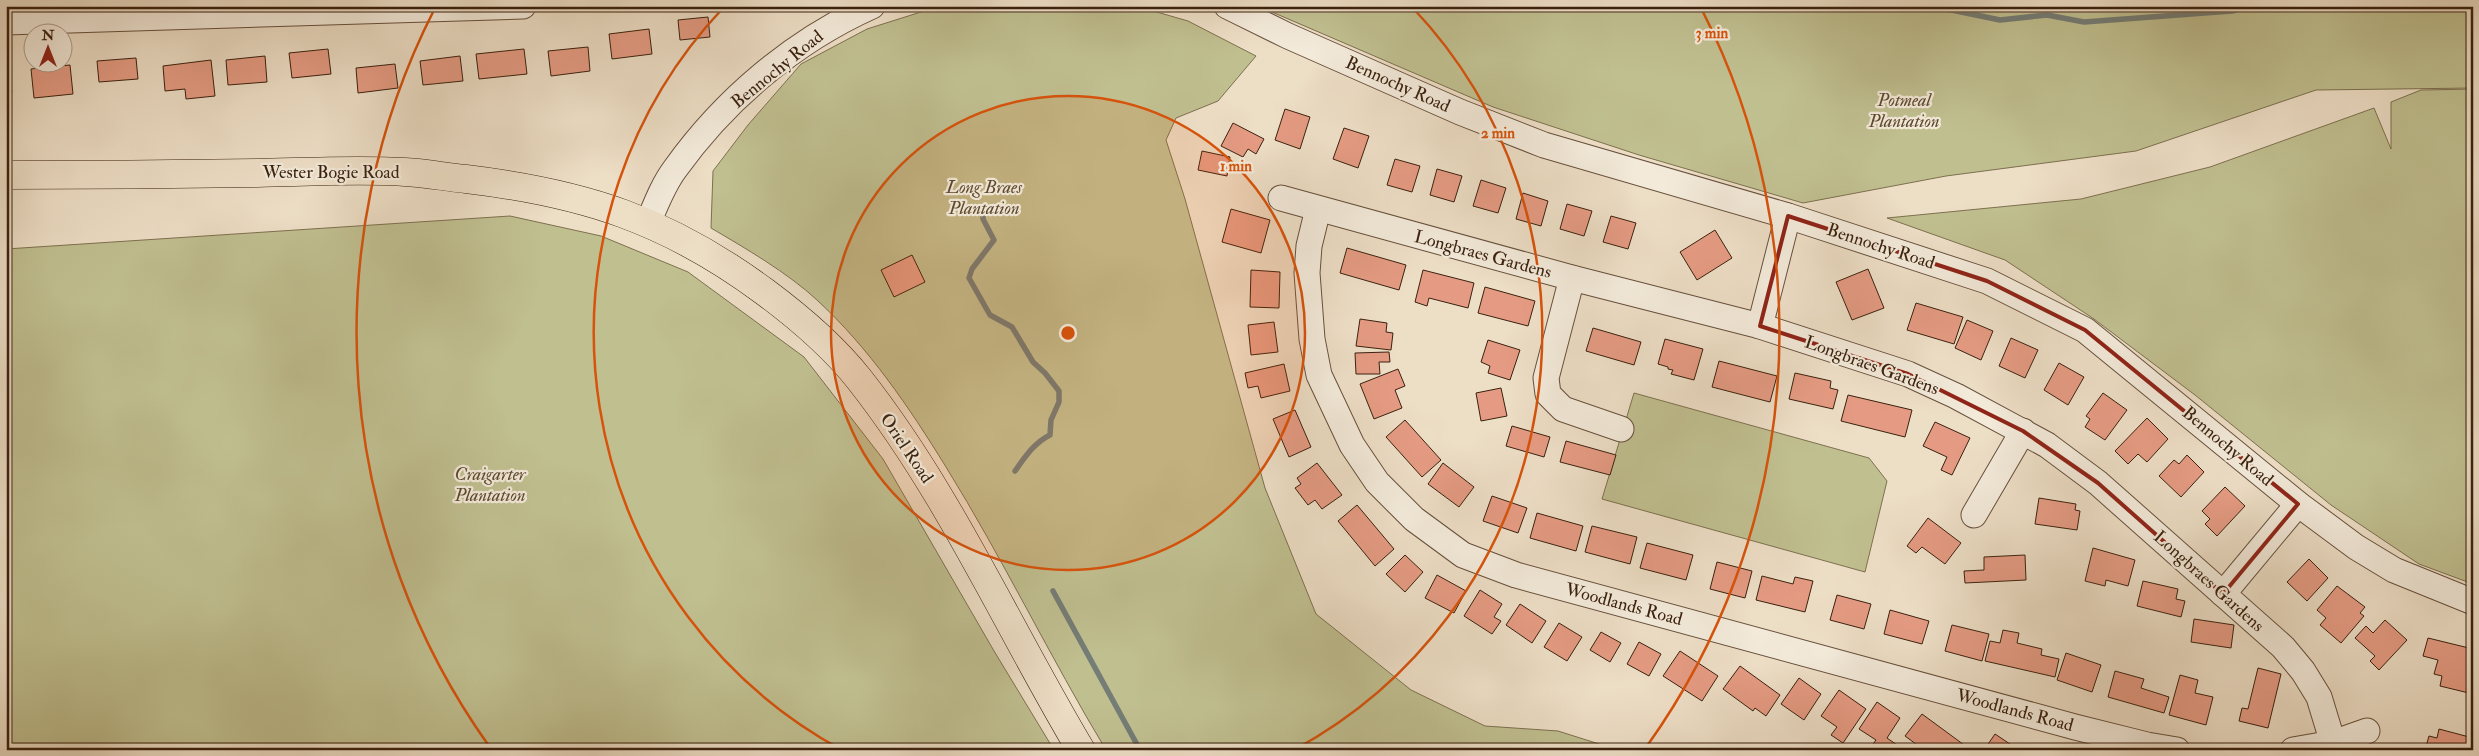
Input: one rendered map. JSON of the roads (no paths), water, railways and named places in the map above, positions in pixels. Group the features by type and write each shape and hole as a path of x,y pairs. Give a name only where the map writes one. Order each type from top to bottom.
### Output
{"main road":[{"name":"Wester Bogie Road","path":"6,175 405,172 524,186 621,211 648,223"},
{"name":"Oriel Road","path":"648,223 724,262 761,289 833,348 857,376 890,419 931,483 971,550 1038,678 1081,750"}],"street":[{"path":"6,22 523,6"},
{"name":"Bennochy Road","path":"648,223 662,191 675,169 734,101 800,46 840,20 872,6"},
{"name":"Bennochy Road","path":"1227,6 1288,36 1460,112 1544,145 1788,216 1987,281 2085,330 2298,504 2356,547 2394,570 2473,602"},
{"name":"Longbraes Gardens","path":"1281,198 1572,278 1760,326 1908,374 1956,396 2047,445 2098,483 2283,647 2303,672 2319,697 2332,743"},
{"name":"Woodlands Road","path":"1318,209 1309,246 1307,272 1312,339 1319,375 1352,445 1377,482 1414,519 1463,555 1535,580 2074,726 2177,750"},
{"path":"1760,326 1788,216"},
{"path":"1572,278 1546,378 1548,394 1562,410 1621,429"},
{"path":"1974,515 2023,431"},
{"path":"2223,594 2298,504"},
{"path":"2294,750 2332,743 2367,731"}],"waterway":[{"path":"1932,6 2000,20 2047,15 2084,22 2232,11 2250,6"},
{"path":"983,209 983,219 994,240 972,269 969,278 990,315 1012,327 1033,362 1045,373 1059,391 1059,402 1051,420 1050,435 1035,446 1015,471"},
{"path":"1053,591 1140,750"}],"park label":[{"name":"Potmeal Plantation","path":"1904,110"},
{"name":"Long Braes Plantation","path":"984,197"},
{"name":"Craigarter Plantation","path":"490,484"}]}
